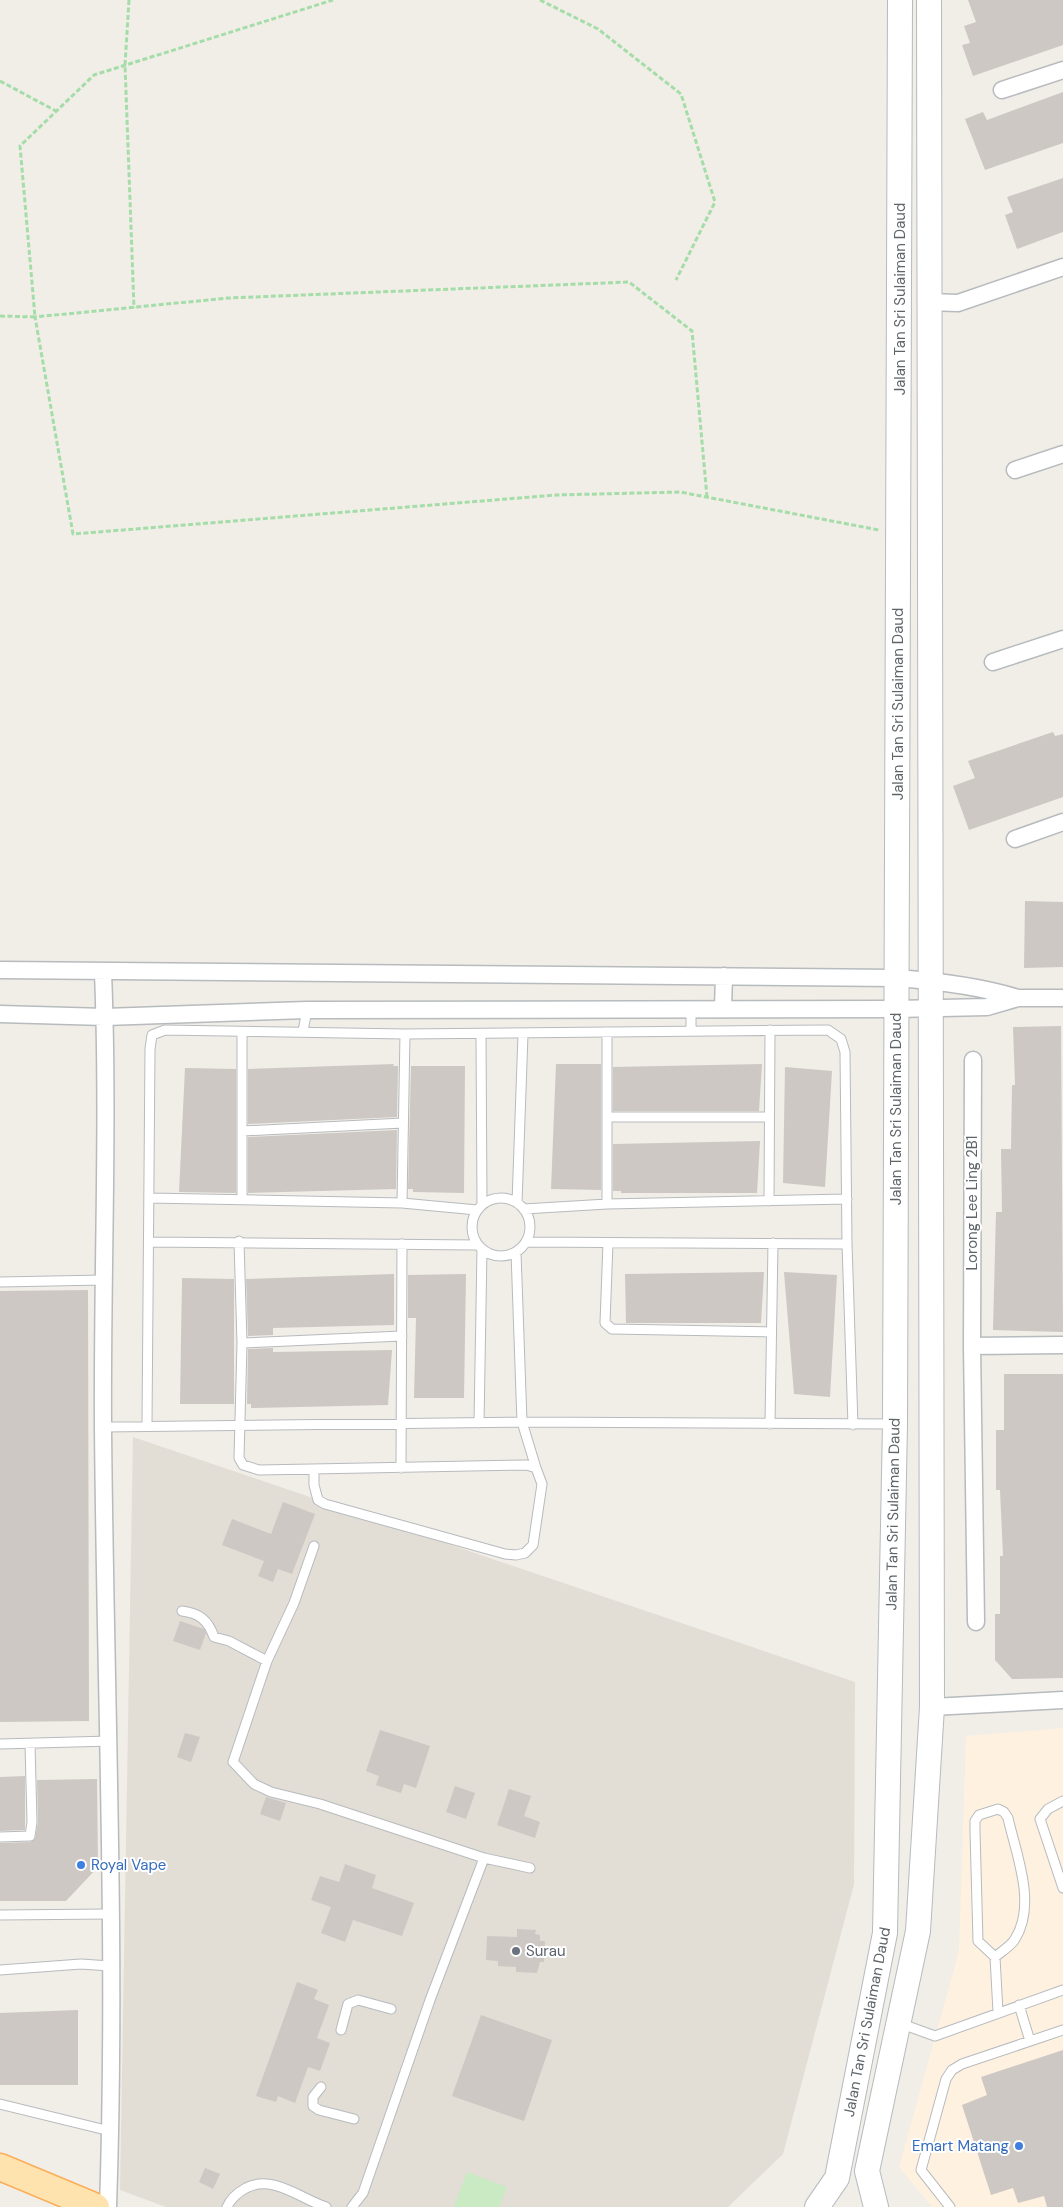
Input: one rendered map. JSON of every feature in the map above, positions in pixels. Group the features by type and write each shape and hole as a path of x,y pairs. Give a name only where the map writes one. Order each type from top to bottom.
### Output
{"main road":[{"name":"Jalan Tan Sri Sulaiman Daud","path":"816,2207 837,2178 885,1933 895,1424 900,0"},
{"name":"Jalan Tan Sri Sulaiman Daud","path":"876,2207 867,2171 918,1931 932,1707 928,302 929,0"},
{"path":"0,2167 96,2207"}],"street":[{"path":"1002,90 1063,70"},
{"path":"928,302 958,303 1063,267"},
{"path":"1015,470 1063,454"},
{"path":"993,662 1063,639"},
{"path":"1015,839 1063,822"},
{"path":"0,970 896,978 930,981 997,992 1018,998 1063,998"},
{"path":"103,972 105,1017 104,1427 110,1741 110,2131 108,2207"},
{"path":"723,1008 724,976"},
{"path":"0,1014 105,1017 307,1010 987,1007 1018,998"},
{"name":"Lorong Lee Ling 2B1","path":"973,1060 972,1346 976,1622"},
{"path":"972,1346 1063,1346"},
{"path":"932,1707 1063,1700"}],"lane":[{"path":"690,1008 691,1031"},
{"path":"303,1031 307,1010"},
{"path":"146,1425 150,1049 152,1035 165,1030 523,1034 828,1030 841,1039 845,1052 847,1244 853,1425"},
{"path":"769,1201 770,1030"},
{"path":"242,1032 242,1199"},
{"path":"607,1032 607,1204"},
{"path":"402,1204 405,1034"},
{"path":"478,1423 480,1247 471,1228 480,1207 481,1034"},
{"path":"148,1242 239,1241 402,1244 480,1247 498,1256 516,1252 526,1242 530,1225 520,1206 523,1034"},
{"path":"608,1118 769,1117"},
{"path":"242,1130 403,1122"},
{"path":"149,1198 242,1199 480,1207 499,1198 520,1206 847,1200"},
{"path":"239,1241 242,1343 239,1458 244,1465 259,1470 527,1465 536,1468"},
{"path":"526,1242 847,1244"},
{"path":"608,1243 606,1323 612,1329 771,1332"},
{"path":"770,1424 773,1243"},
{"path":"401,1468 402,1244"},
{"path":"314,1469 314,1485 318,1500 325,1504 505,1554 516,1555 524,1553 533,1545 542,1484 522,1422 516,1252"},
{"path":"0,1282 104,1280"},
{"path":"242,1343 402,1336"},
{"path":"104,1427 522,1422 895,1424"},
{"path":"314,1546 294,1603 267,1661 233,1762 254,1784 271,1792 320,1804 484,1858 530,1868"},
{"path":"182,1611 196,1613 202,1617 210,1626 214,1637 229,1641 267,1661"},
{"path":"0,1744 110,1741"},
{"path":"0,1837 30,1836 32,1822 30,1744"},
{"path":"1063,1801 1048,1809 1040,1819 1063,1888"},
{"path":"995,1957 1015,1940 1022,1925 1024,1911 1024,1884 1008,1818 1004,1812 998,1809 979,1815 975,1821 975,1831 978,1941 995,1957 998,2012"},
{"path":"352,2207 363,2193 423,2018 484,1858"},
{"path":"0,1915 110,1914"},
{"path":"0,1970 81,1964 110,1966"},
{"path":"898,2023 935,2036 1063,1990"},
{"path":"341,2030 348,2004 358,2000 391,2009"},
{"path":"1019,2005 1030,2041"},
{"path":"950,2207 921,2170 946,2079 962,2064 1063,2030"},
{"path":"321,2087 313,2097 313,2106 319,2110 354,2120"},
{"path":"0,2104 110,2131"},
{"path":"227,2207 236,2194 255,2184 278,2185 326,2207"}],"path":[{"path":"128,0 125,65 134,308"},
{"path":"333,0 94,75 20,146 35,317 74,534 556,495 680,492 899,534"},
{"path":"540,0 598,29 681,94 715,202 676,280"},
{"path":"0,81 56,111"},
{"path":"0,316 35,317 228,298 629,282 692,331 707,497"}],"shaded area":[{"path":"133,1437 855,1682 854,1884 783,2154 728,2207 166,2207 120,2190"},
{"path":"1063,1728 1063,2207 932,2207 899,2167 959,1951 966,1736"}],"green space":[{"path":"467,2172 507,2187 499,2207 454,2207"}],"building":[{"path":"968,0 1063,0 1063,45 973,76 962,45 970,43 964,26 976,22"},
{"path":"1063,92 1063,143 985,170 965,119 983,112 987,120"},
{"path":"1063,178 1063,232 1017,249 1005,215 1013,212 1007,197"},
{"path":"1053,732 1055,736 1063,734 1063,797 969,830 953,786 975,778 968,761"},
{"path":"1025,901 1063,902 1063,967 1024,968"},
{"path":"1061,1026 1063,1332 993,1330 996,1212 1002,1212 1001,1149 1011,1149 1012,1085 1015,1085 1013,1027"},
{"path":"394,1064 393,1066 398,1066 397,1117 248,1124 248,1069"},
{"path":"556,1064 601,1064 601,1190 551,1189"},
{"path":"762,1064 759,1111 613,1111 613,1067"},
{"path":"411,1066 465,1066 464,1193 413,1192 413,1189 408,1189"},
{"path":"785,1067 832,1071 825,1187 783,1183"},
{"path":"185,1068 236,1069 236,1193 179,1192"},
{"path":"397,1130 396,1189 248,1193 248,1137"},
{"path":"760,1141 757,1193 621,1193 621,1191 613,1191 613,1144"},
{"path":"764,1272 761,1323 626,1323 625,1274"},
{"path":"784,1272 837,1275 830,1397 794,1394"},
{"path":"394,1274 394,1325 273,1328 273,1335 248,1336 246,1279"},
{"path":"466,1274 464,1398 414,1398 416,1318 408,1318 408,1275"},
{"path":"182,1278 234,1279 234,1404 180,1404"},
{"path":"88,1290 89,1721 0,1722 0,1291"},
{"path":"273,1348 273,1352 392,1350 388,1405 251,1408 251,1404 247,1404 248,1349"},
{"path":"1004,1374 1063,1374 1063,1678 1012,1679 995,1660 995,1614 1000,1614 1000,1556 1003,1556 1000,1490 996,1490 996,1430 1004,1430"},
{"path":"283,1502 315,1514 292,1574 278,1569 273,1582 258,1576 264,1561 222,1545 232,1519 271,1534"},
{"path":"180,1621 204,1629 206,1633 200,1650 173,1641"},
{"path":"380,1730 430,1746 416,1788 404,1784 401,1793 376,1785 379,1776 366,1771"},
{"path":"185,1733 200,1737 191,1762 177,1757"},
{"path":"25,1776 25,1830 0,1831 0,1777"},
{"path":"97,1779 98,1867 66,1901 0,1901 0,1843 30,1842 35,1839 38,1822 37,1780"},
{"path":"455,1786 475,1793 466,1819 446,1812"},
{"path":"509,1789 531,1796 524,1816 540,1822 535,1838 497,1825"},
{"path":"266,1797 286,1803 280,1821 260,1814"},
{"path":"345,1864 376,1875 372,1888 414,1903 402,1936 353,1920 345,1942 321,1933 331,1907 311,1900 320,1876 339,1882"},
{"name":"Surau","path":"517,1929 536,1930 535,1934 540,1935 540,1941 545,1941 544,1962 540,1962 537,1973 516,1972 516,1967 498,1966 498,1961 486,1960 487,1936 517,1937"},
{"path":"297,1982 318,1990 314,1999 329,2005 317,2038 330,2043 320,2071 308,2067 295,2103 278,2096 276,2102 256,2096"},
{"path":"78,2010 78,2085 0,2085 0,2013"},
{"path":"481,2015 552,2040 524,2121 452,2096"},
{"name":"Emart Matang","path":"1063,2050 1063,2207 1047,2207 1044,2196 1018,2203 1013,2188 991,2195 962,2105 987,2095 981,2077"},
{"path":"205,2168 220,2174 213,2189 199,2182"}],"place":[{"name":"Royal Vape","path":"81,1865"},
{"name":"Surau","path":"516,1951"},
{"name":"Emart Matang","path":"1019,2146"}]}
